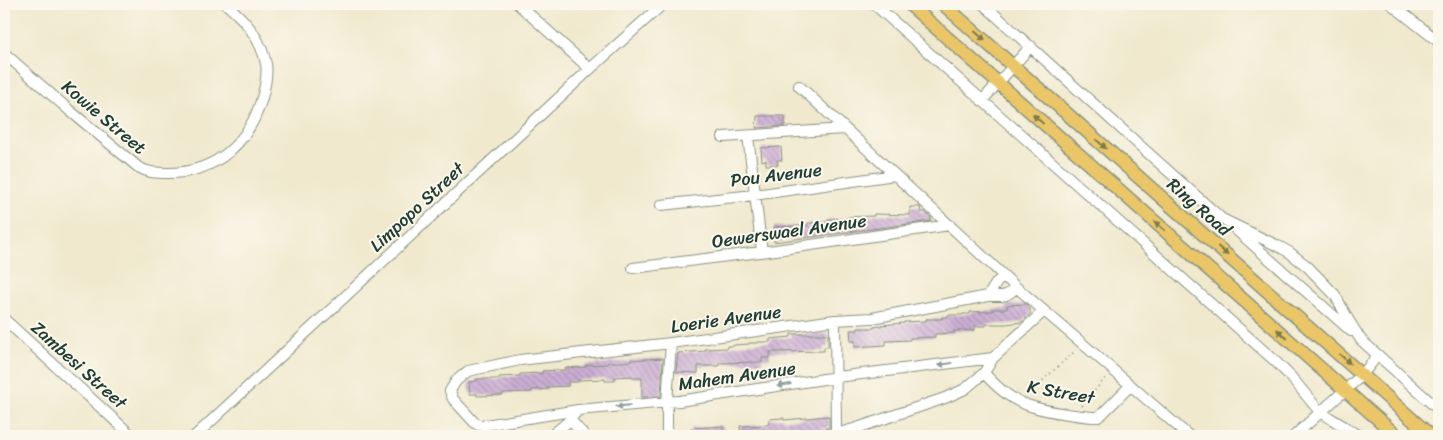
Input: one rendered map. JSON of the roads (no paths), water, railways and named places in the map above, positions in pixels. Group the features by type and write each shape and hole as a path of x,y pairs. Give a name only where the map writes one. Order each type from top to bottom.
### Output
{"main road":[{"path":"910,4 1397,436"},
{"name":"Ring Road","path":"943,4 1431,436"}],"street":[{"name":"Kowie Street","path":"4,53 68,110 138,168 157,174 188,172 207,166 224,156 238,143 254,119 265,87 266,65 259,44 246,23 226,4"},
{"path":"518,4 590,69"},
{"name":"Limpopo Street","path":"195,436 590,69 663,4"},
{"path":"874,4 1120,224 1201,293 1274,360 1292,378 1320,412 1360,436"},
{"name":"Ring Road","path":"983,4 1439,410"},
{"path":"1391,4 1439,42"},
{"path":"982,101 1031,46"},
{"path":"799,86 1016,287 1189,436"},
{"path":"723,137 844,129"},
{"path":"748,136 762,252"},
{"name":"Pou Avenue","path":"661,205 754,195 895,175"},
{"name":"Ring Road","path":"1222,218 1276,245 1299,260 1335,295 1361,340"},
{"name":"Oewerswael Avenue","path":"633,268 950,225"},
{"path":"988,296 997,282 1004,276"},
{"name":"Loerie Avenue","path":"485,426 474,422 453,399 450,393 453,385 468,371 520,360 671,343 835,320 872,318 988,296 1005,296 1012,293 1016,287"},
{"path":"818,436 836,434 957,393 972,384 984,373 994,358 1044,311"},
{"name":"Zambesi Street","path":"4,319 132,436"},
{"path":"835,320 836,434"},
{"path":"667,436 671,343"},
{"path":"1294,436 1362,375 1378,356"},
{"name":"Mahem Avenue","path":"485,426 578,410 667,402 836,377 994,358"},
{"name":"K Street","path":"984,373 1005,393 1020,402 1036,407 1092,417 1098,416 1130,386"},
{"path":"551,436 570,420 578,410"},
{"path":"570,420 585,436"}]}
